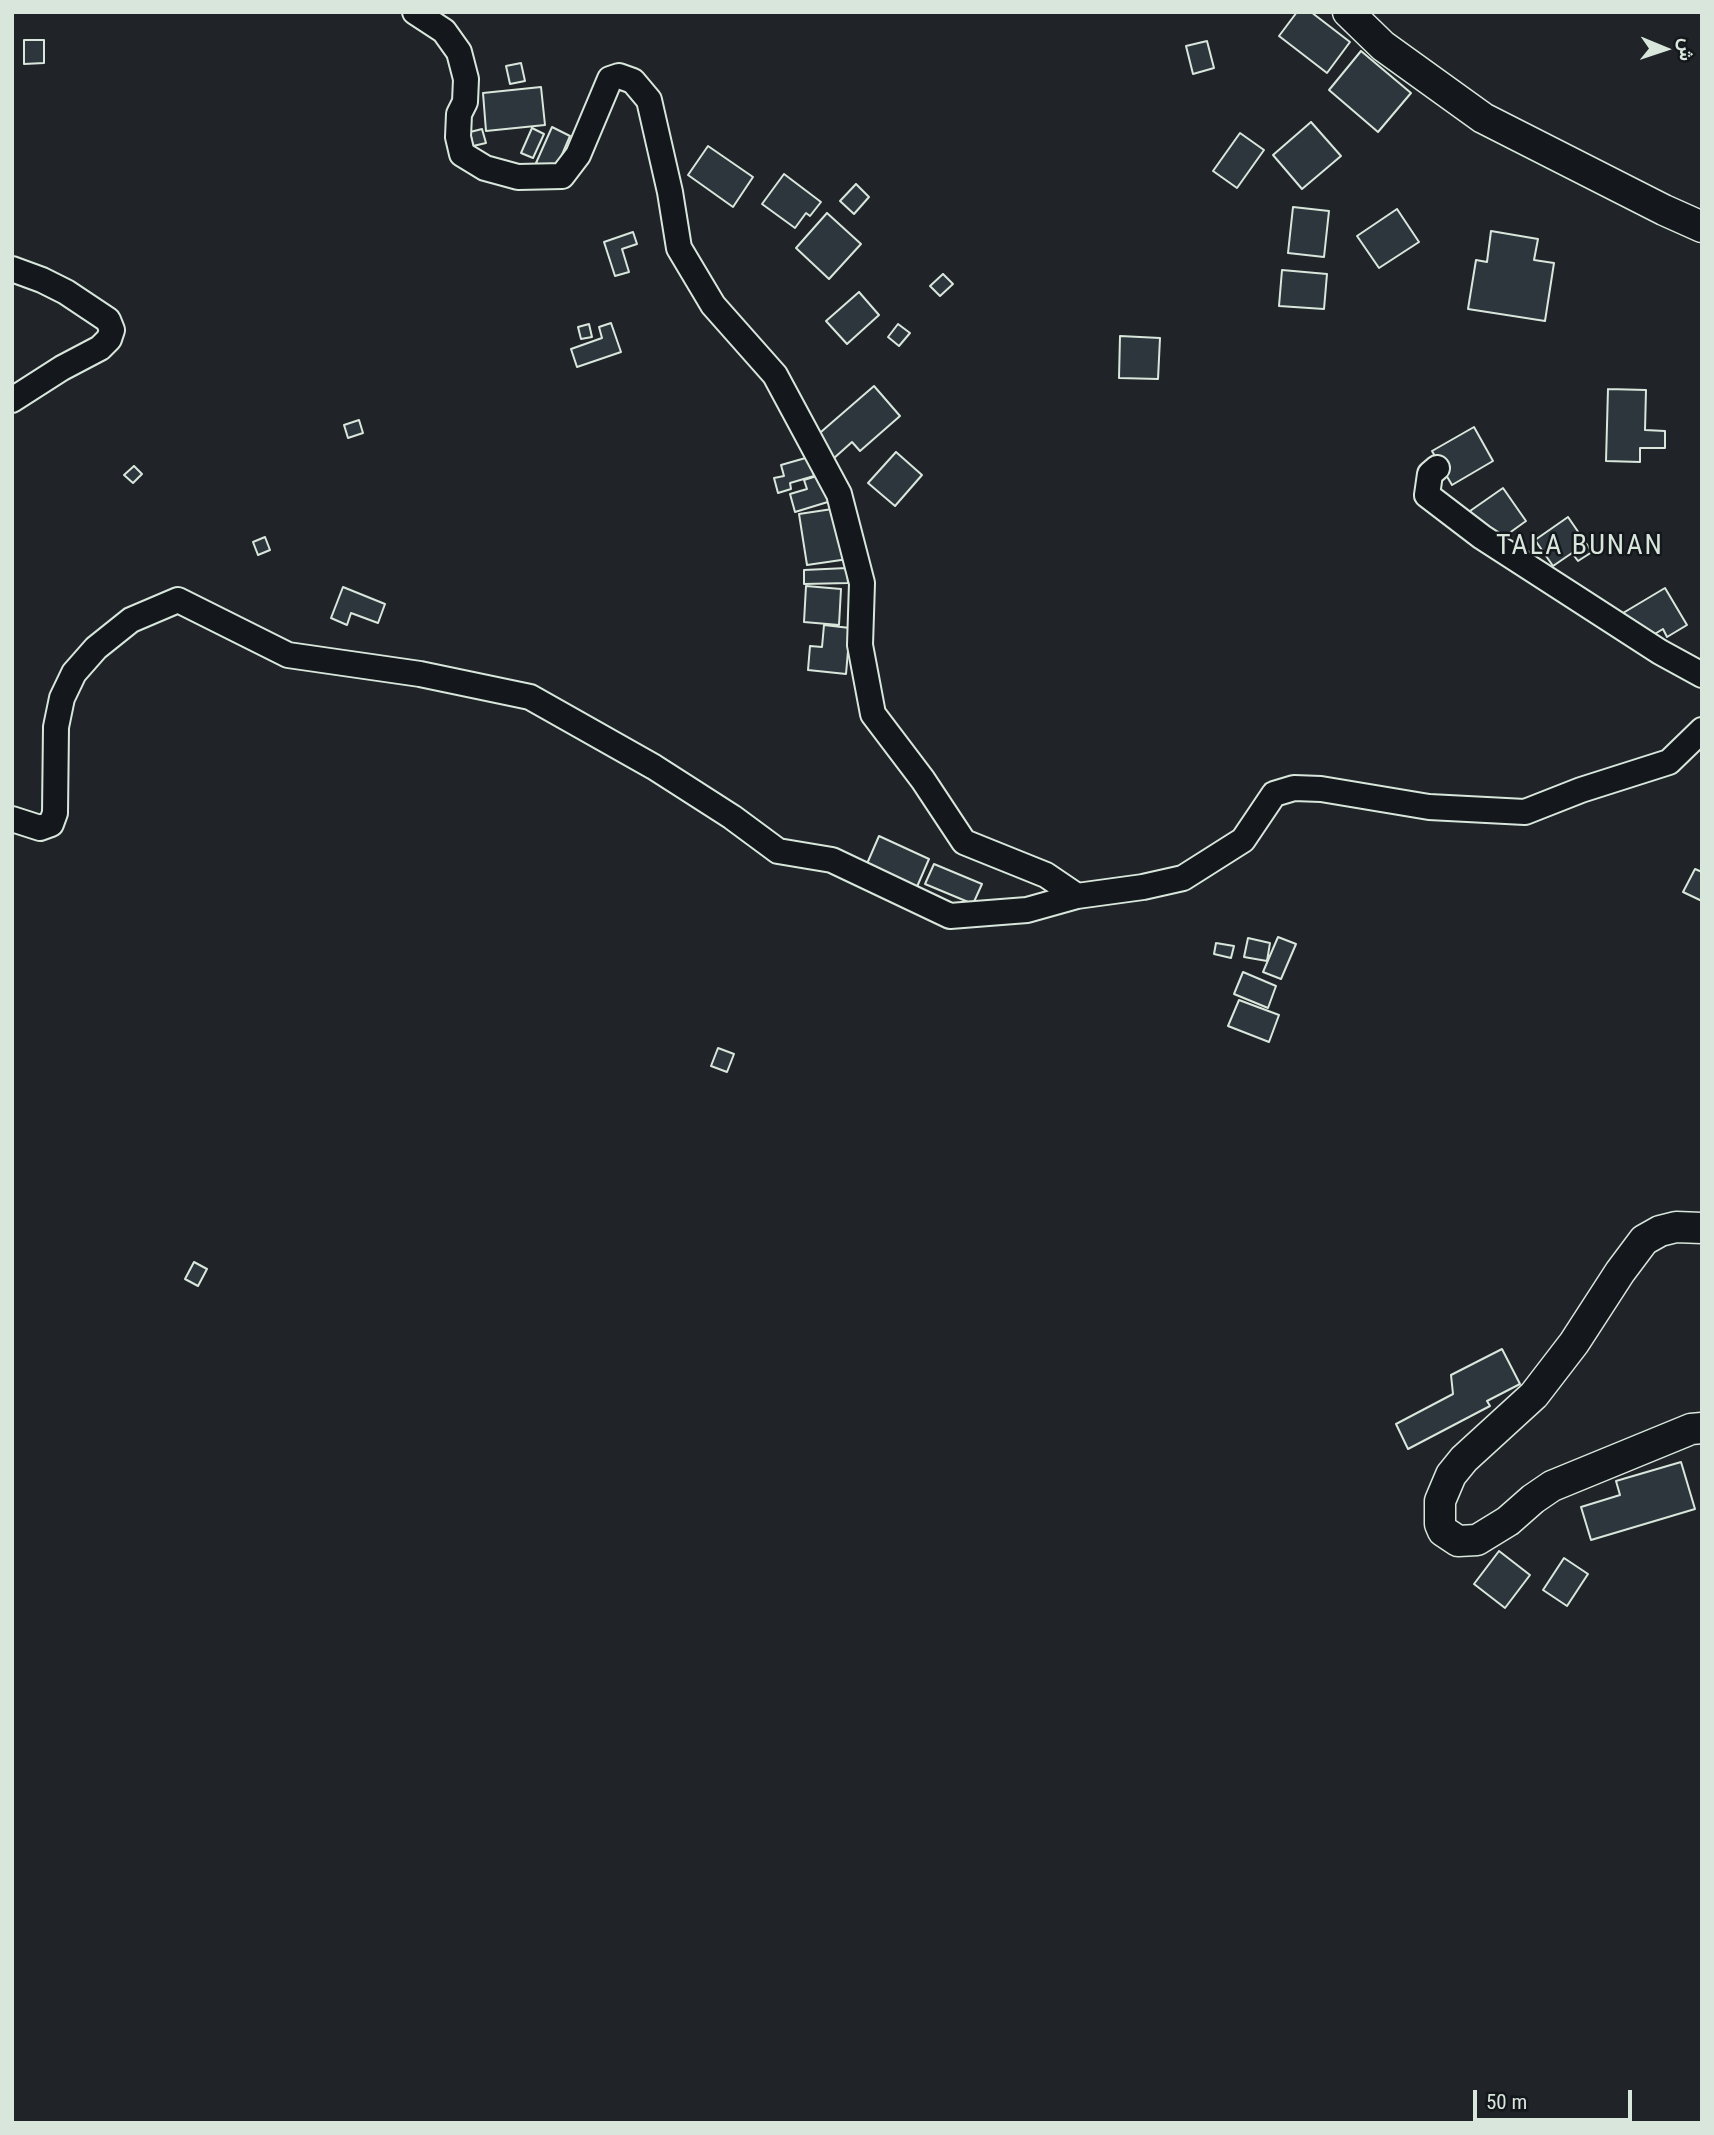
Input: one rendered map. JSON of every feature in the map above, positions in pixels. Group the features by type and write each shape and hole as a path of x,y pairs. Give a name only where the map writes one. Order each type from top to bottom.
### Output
{"main road":[{"path":"1348,12 1384,46 1483,118 1702,227"},
{"path":"1702,1228 1676,1227 1660,1231 1644,1240 1574,1343 1534,1395 1464,1459 1451,1475 1440,1501 1440,1524 1443,1531 1458,1541 1477,1539 1508,1521 1552,1486 1691,1429 1702,1428"}],"street":[{"path":"415,12 444,31 460,52 466,79 465,102 459,114 458,137 461,154 485,168 518,177 562,176 578,155 610,79 618,76 626,78 640,88 649,100 679,247 713,305 775,374 839,494 862,583 860,645 873,714 923,780 964,842 1046,875 1077,896"},
{"path":"12,269 66,292 108,320 112,330 109,339 100,348 62,368 12,400"},
{"path":"1437,468 1430,474 1427,495 1492,544 1660,652 1702,675"},
{"path":"12,819 40,828 51,824 55,813 55,727 62,698 74,673 96,648 131,620 178,600 288,655 420,674 530,697 654,767 732,817 778,851 832,860 950,916 1027,910 1077,896 1143,887 1183,878 1243,840 1274,794 1294,788 1321,789 1429,807 1525,812 1581,790 1669,762 1702,730"}],"shaded area":[{"path":"12,12 1702,12 1702,2123 12,2123"}],"building":[{"path":"1297,12 1311,12 1350,42 1327,73 1279,36"},
{"path":"24,40 44,40 44,63 24,64"},
{"path":"1207,41 1214,68 1193,74 1186,46"},
{"path":"1361,51 1411,93 1378,132 1329,90"},
{"path":"521,63 525,81 510,84 506,66"},
{"path":"541,87 545,125 486,131 483,93"},
{"path":"1311,122 1341,156 1302,189 1273,155"},
{"path":"552,127 570,136 555,171 536,163"},
{"path":"532,128 544,134 533,158 521,153"},
{"path":"482,129 486,143 473,146 470,132"},
{"path":"1240,133 1264,150 1237,188 1213,171"},
{"path":"708,146 753,177 733,207 688,175"},
{"path":"784,174 821,202 810,216 806,213 795,228 762,204"},
{"path":"856,184 869,197 854,214 840,201"},
{"path":"1293,207 1329,211 1324,257 1288,253"},
{"path":"1397,209 1419,242 1379,268 1357,236"},
{"path":"827,213 861,244 829,279 796,248"},
{"path":"1491,231 1538,239 1534,260 1554,263 1545,321 1468,309 1476,260 1487,262"},
{"path":"633,232 637,244 622,249 629,272 615,276 604,242"},
{"path":"1282,270 1327,274 1324,309 1279,306"},
{"path":"943,274 953,284 940,296 930,286"},
{"path":"859,292 879,315 847,344 826,321"},
{"path":"611,323 621,352 577,367 571,349 602,338 599,327"},
{"path":"589,324 592,337 581,339 578,327"},
{"path":"898,324 910,333 899,346 888,337"},
{"path":"1120,336 1160,338 1158,379 1119,378"},
{"path":"874,386 900,416 860,451 852,442 833,459 814,438"},
{"path":"1608,389 1646,390 1645,430 1665,431 1665,448 1640,448 1640,462 1606,461"},
{"path":"359,420 363,433 348,438 344,425"},
{"path":"1474,427 1493,461 1452,485 1432,451"},
{"path":"896,452 922,475 895,506 868,483"},
{"path":"809,457 814,476 790,483 791,489 778,493 774,478 784,476 781,465"},
{"path":"134,466 142,474 133,483 124,475"},
{"path":"823,474 831,501 795,512 790,494 807,489 804,480"},
{"path":"1503,488 1526,521 1494,544 1470,511"},
{"path":"839,508 848,559 807,565 799,514"},
{"path":"1568,517 1592,552 1578,561 1572,553 1553,566 1535,540"},
{"path":"265,537 270,550 258,555 253,542"},
{"path":"847,568 848,583 804,584 804,570"},
{"path":"806,586 841,589 839,625 804,622"},
{"path":"343,587 385,604 378,623 351,613 347,625 331,618"},
{"path":"1665,588 1687,625 1667,637 1663,629 1648,638 1623,613"},
{"path":"824,625 850,628 846,674 808,670 810,646 822,647"},
{"path":"879,836 929,859 916,889 866,866"},
{"path":"934,864 982,884 973,904 925,884"},
{"path":"1695,869 1702,872 1702,901 1683,892"},
{"path":"1278,937 1296,944 1281,979 1263,972"},
{"path":"1248,938 1270,943 1267,961 1244,957"},
{"path":"1216,943 1234,946 1231,958 1214,954"},
{"path":"1243,972 1276,986 1268,1008 1234,994"},
{"path":"1239,1000 1279,1015 1269,1042 1228,1026"},
{"path":"718,1048 734,1054 727,1072 711,1066"},
{"path":"194,1262 207,1269 198,1286 185,1279"},
{"path":"1502,1349 1520,1384 1487,1401 1490,1406 1408,1449 1396,1424 1453,1394 1451,1375"},
{"path":"1681,1462 1695,1509 1591,1540 1581,1507 1620,1495 1616,1481"},
{"path":"1499,1551 1530,1575 1505,1608 1474,1584"},
{"path":"1564,1558 1588,1574 1567,1606 1543,1590"}],"district":[{"name":"TALA BUNAN","path":"1580,547"}]}
